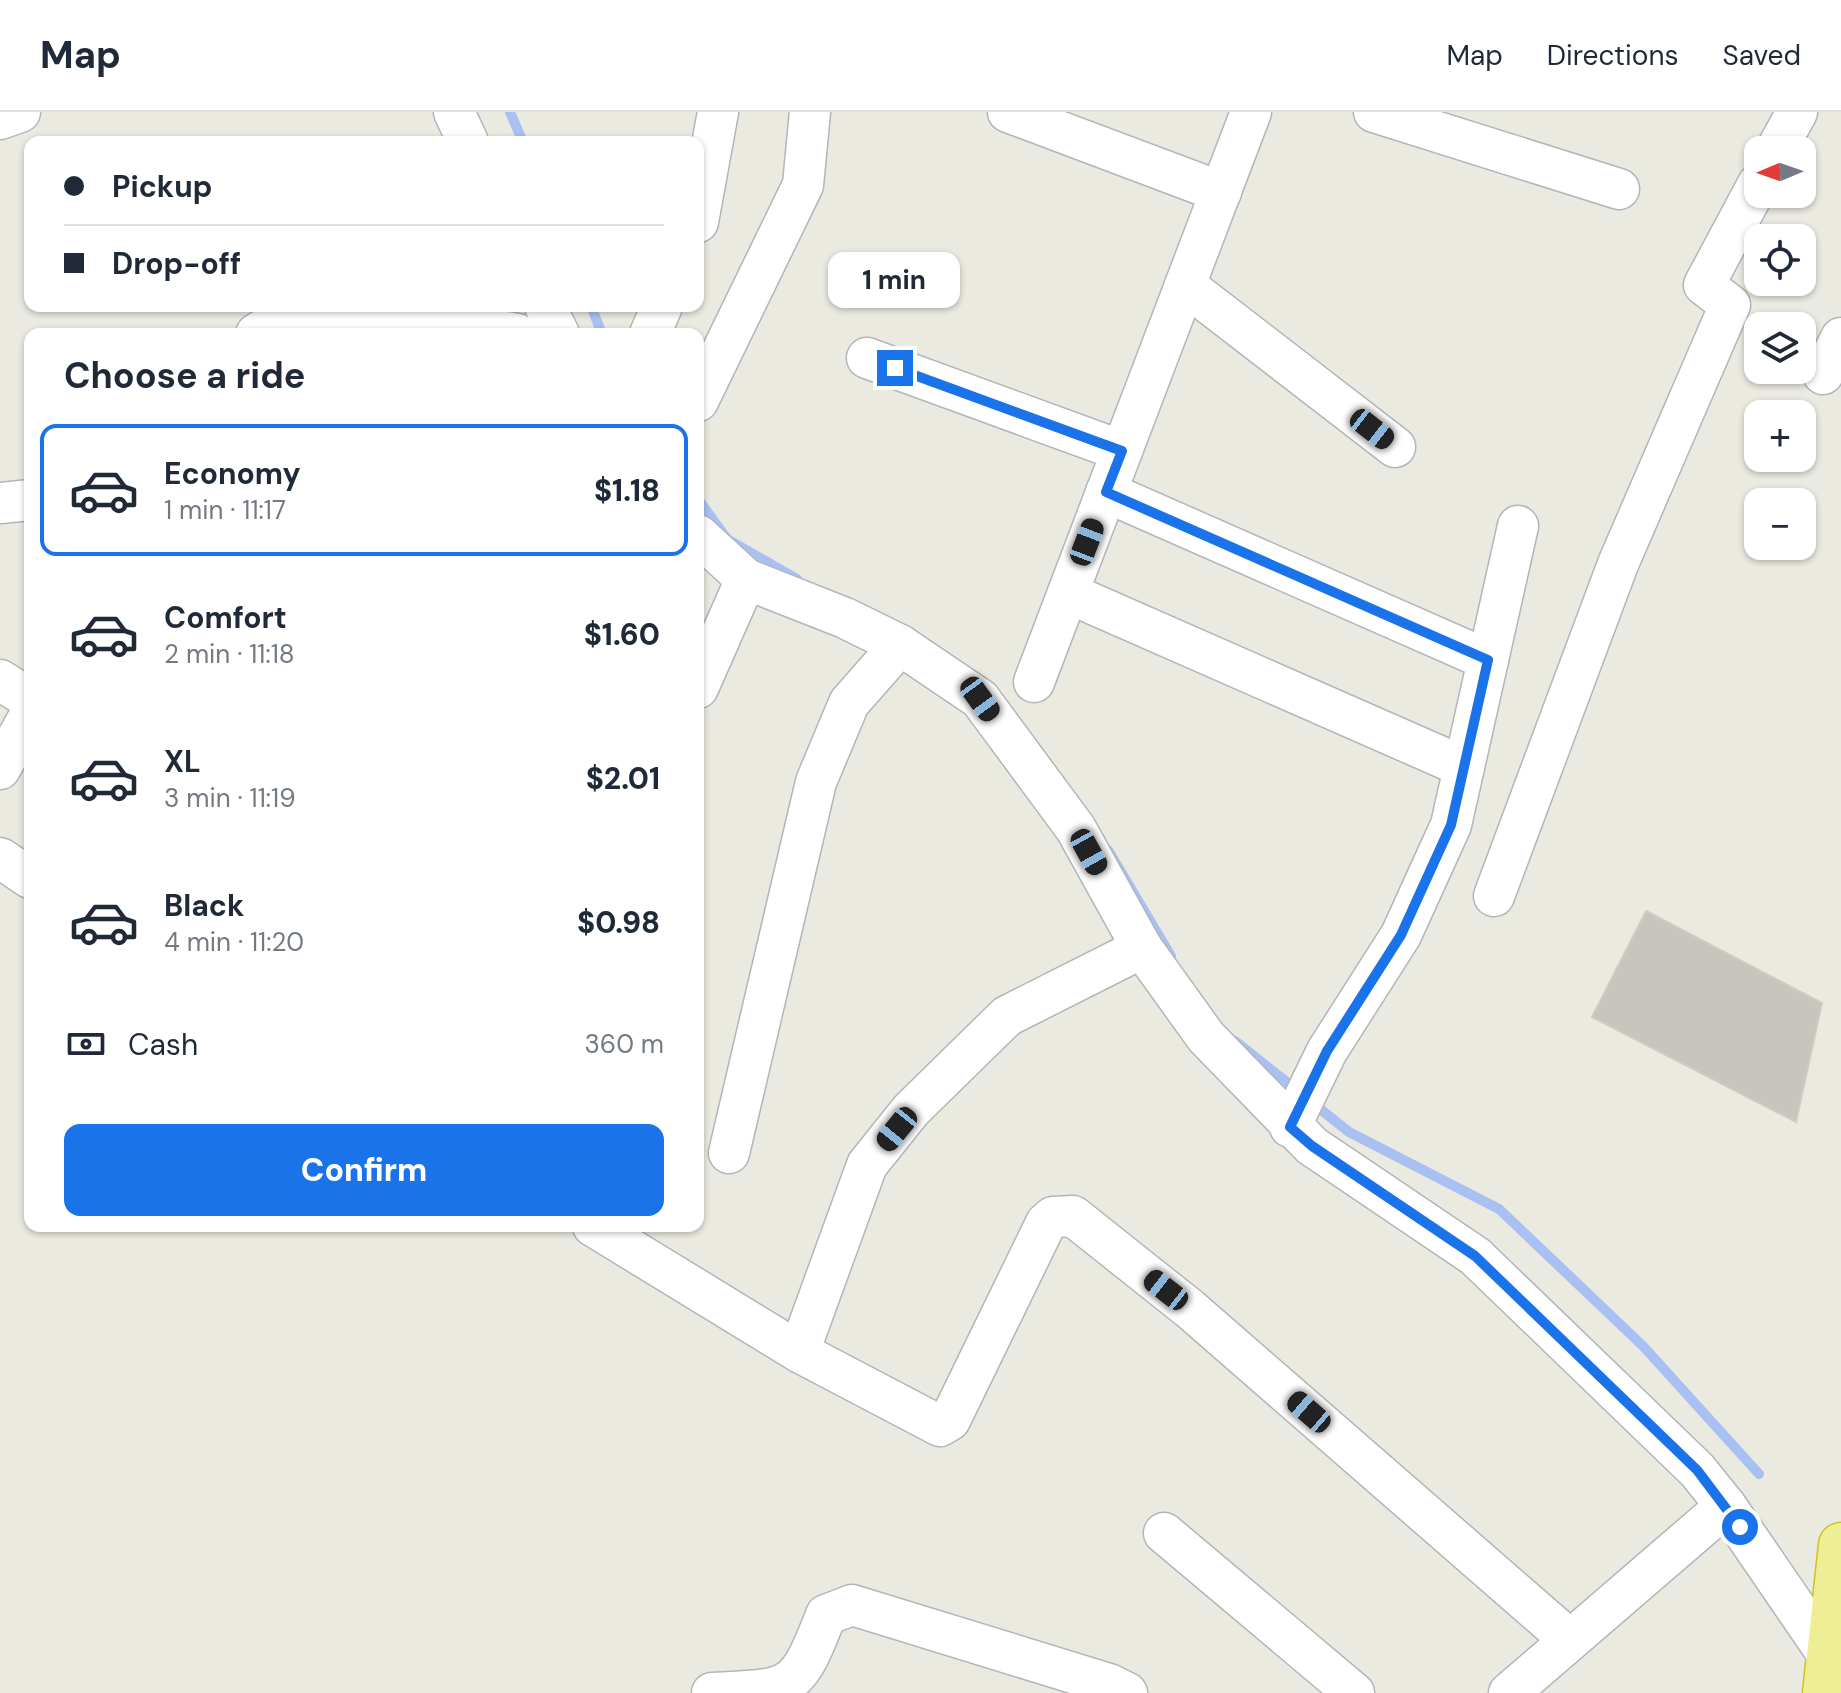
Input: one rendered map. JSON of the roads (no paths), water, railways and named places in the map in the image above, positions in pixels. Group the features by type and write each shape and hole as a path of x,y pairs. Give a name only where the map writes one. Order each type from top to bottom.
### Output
{"highway":[{"path":"1821,1680 1841,1545"}],"street":[{"path":"0,119 20,112"},
{"path":"454,112 465,136"},
{"path":"704,189 718,112"},
{"path":"704,389 803,185 810,112"},
{"path":"1008,112 1221,192"},
{"path":"1034,682 1251,112"},
{"path":"1374,112 1619,189"},
{"path":"1784,136 1797,112"},
{"path":"1494,896 1618,564 1730,305 1704,285 1745,208"},
{"path":"1185,285 1395,447"},
{"path":"270,328 292,312"},
{"path":"379,312 471,328"},
{"path":"1823,374 1841,338"},
{"path":"867,358 1122,451"},
{"path":"1106,492 1488,660"},
{"path":"0,503 24,501"},
{"path":"1292,1122 1315,1075 1401,935 1451,825 1518,526"},
{"path":"704,540 746,579 845,618 900,645 980,699 1076,829 1142,948 1206,1037 1312,1146 1475,1256 1697,1470 1726,1506 1821,1680"},
{"path":"704,674 746,579"},
{"path":"1068,593 1464,767"},
{"path":"729,1153 816,782 849,703 900,645"},
{"path":"0,680 24,695"},
{"path":"0,769 24,726"},
{"path":"0,858 24,874"},
{"path":"799,1352 867,1165 911,1110 1007,1016 1142,948"},
{"path":"603,1232 799,1352 940,1426 950,1420 1046,1223 1053,1217 1073,1216 1190,1309 1570,1640"},
{"path":"1509,1693 1726,1506"},
{"path":"1164,1533 1354,1693"},
{"path":"712,1693 770,1691 798,1677 826,1615 852,1605 1109,1684 1127,1693"}],"waterway":[{"path":"510,112 520,136"},
{"path":"593,312 600,328"},
{"path":"704,507 727,539 797,579"},
{"path":"1108,850 1171,956"},
{"path":"1235,1041 1298,1091"},
{"path":"1310,1101 1349,1132 1499,1209 1643,1346 1759,1474"}]}
